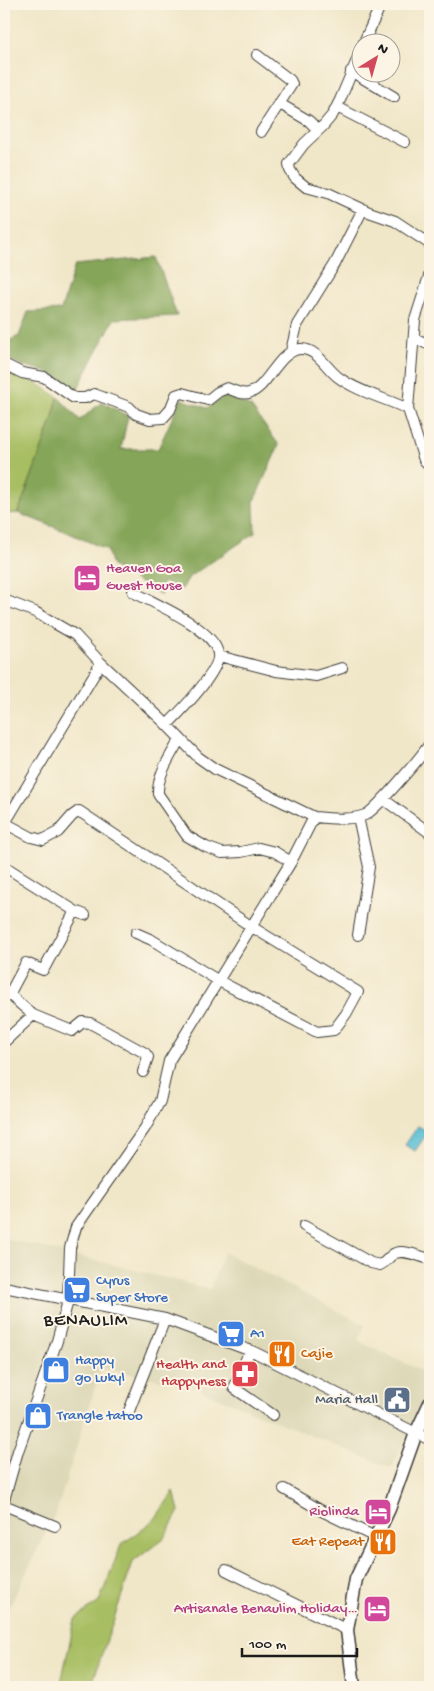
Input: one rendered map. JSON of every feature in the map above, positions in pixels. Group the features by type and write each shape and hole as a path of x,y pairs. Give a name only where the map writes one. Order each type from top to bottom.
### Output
{"main road":[{"path":"354,1687 347,1630 356,1579 389,1509 416,1433 430,1403"}],"street":[{"path":"368,32 381,4"},
{"path":"257,55 290,80 292,84 260,132"},
{"path":"394,97 351,71 337,107 323,126 304,144 289,164 290,170 295,178 306,187 328,193 395,221 430,244"},
{"path":"280,104 309,121 318,130"},
{"path":"337,107 405,142"},
{"path":"4,364 22,373 44,377 74,398 85,398 94,394 129,407 136,414 150,419 163,418 170,410 176,395 182,393 208,400 227,388 239,393 249,394 257,388 291,351 296,325 335,264 363,209"},
{"path":"430,273 415,320 408,409 424,460 430,466"},
{"path":"414,338 430,345"},
{"path":"291,351 302,349 314,352 338,377 408,409"},
{"path":"132,592 186,620 204,632 215,644 219,656 215,667 204,682 167,726"},
{"path":"4,600 35,612 75,635 101,663 198,757 215,769 314,817 352,818 367,814 383,799 430,743"},
{"path":"219,656 276,671 316,676 342,668"},
{"path":"101,663 4,824 31,837 42,840 58,832 79,811 252,927 358,992 346,1014 334,1030 318,1032 219,980 152,940 136,933"},
{"path":"180,739 167,762 157,787 158,794 187,836 206,848 222,853 259,848 275,852 291,862"},
{"path":"383,799 430,833"},
{"path":"4,1500 18,1451 57,1341 68,1301 70,1248 76,1227 123,1160 160,1101 169,1061 291,862 314,817"},
{"path":"358,817 369,867 358,935"},
{"path":"4,866 80,913 46,968 43,970 26,963 11,991 11,996 33,1015 72,1031 83,1022 90,1023 145,1053 148,1057 142,1072"},
{"path":"4,1042 33,1015"},
{"path":"304,1226 371,1263 380,1266 387,1262 393,1254 404,1251 415,1256 430,1259"},
{"path":"4,1288 165,1319 250,1350 430,1440"},
{"path":"129,1410 165,1319"},
{"path":"250,1350 234,1388 273,1415"},
{"path":"284,1489 375,1538"},
{"path":"4,1505 56,1526"},
{"path":"226,1570 347,1630"}],"shaded area":[{"path":"4,1238 210,1289 224,1252 365,1325 358,1341 430,1375 430,1390 391,1468 190,1386 101,1368 57,1510 4,1618"}],"green space":[{"path":"156,257 177,316 114,319 77,390 53,375 21,365 4,357 4,343 19,336 28,312 61,310 75,265"},
{"path":"4,371 35,382 58,397 52,421 18,513 4,514"},
{"path":"226,396 251,407 279,445 254,501 255,533 189,577 182,589 162,582 161,595 112,566 107,550 18,513 52,421 58,397 80,420 102,402 128,416 121,449 158,449 181,399 207,408"},
{"path":"174,1491 179,1511 164,1538 133,1562 91,1687 60,1687 75,1619 99,1602 121,1545 155,1519"}],"water":[{"path":"418,1126 428,1132 415,1151 405,1145"}],"place":[{"name":"Heaven Goa Guest House","path":"87,578"},
{"name":"Cyrus Super Store","path":"77,1290"},
{"name":"A1","path":"231,1334"},
{"name":"Cajie","path":"282,1354"},
{"name":"Happy go Lukyl","path":"56,1370"},
{"name":"Health and Happyness","path":"245,1374"},
{"name":"Maria Hall","path":"397,1400"},
{"name":"Trangle tatoo","path":"38,1416"},
{"name":"Riolinda","path":"378,1512"},
{"name":"Eat Repeat","path":"383,1542"},
{"name":"Artisanale Benaulim Holiday…","path":"377,1609"}],"district":[{"name":"BENAULIM","path":"86,1321"}]}
